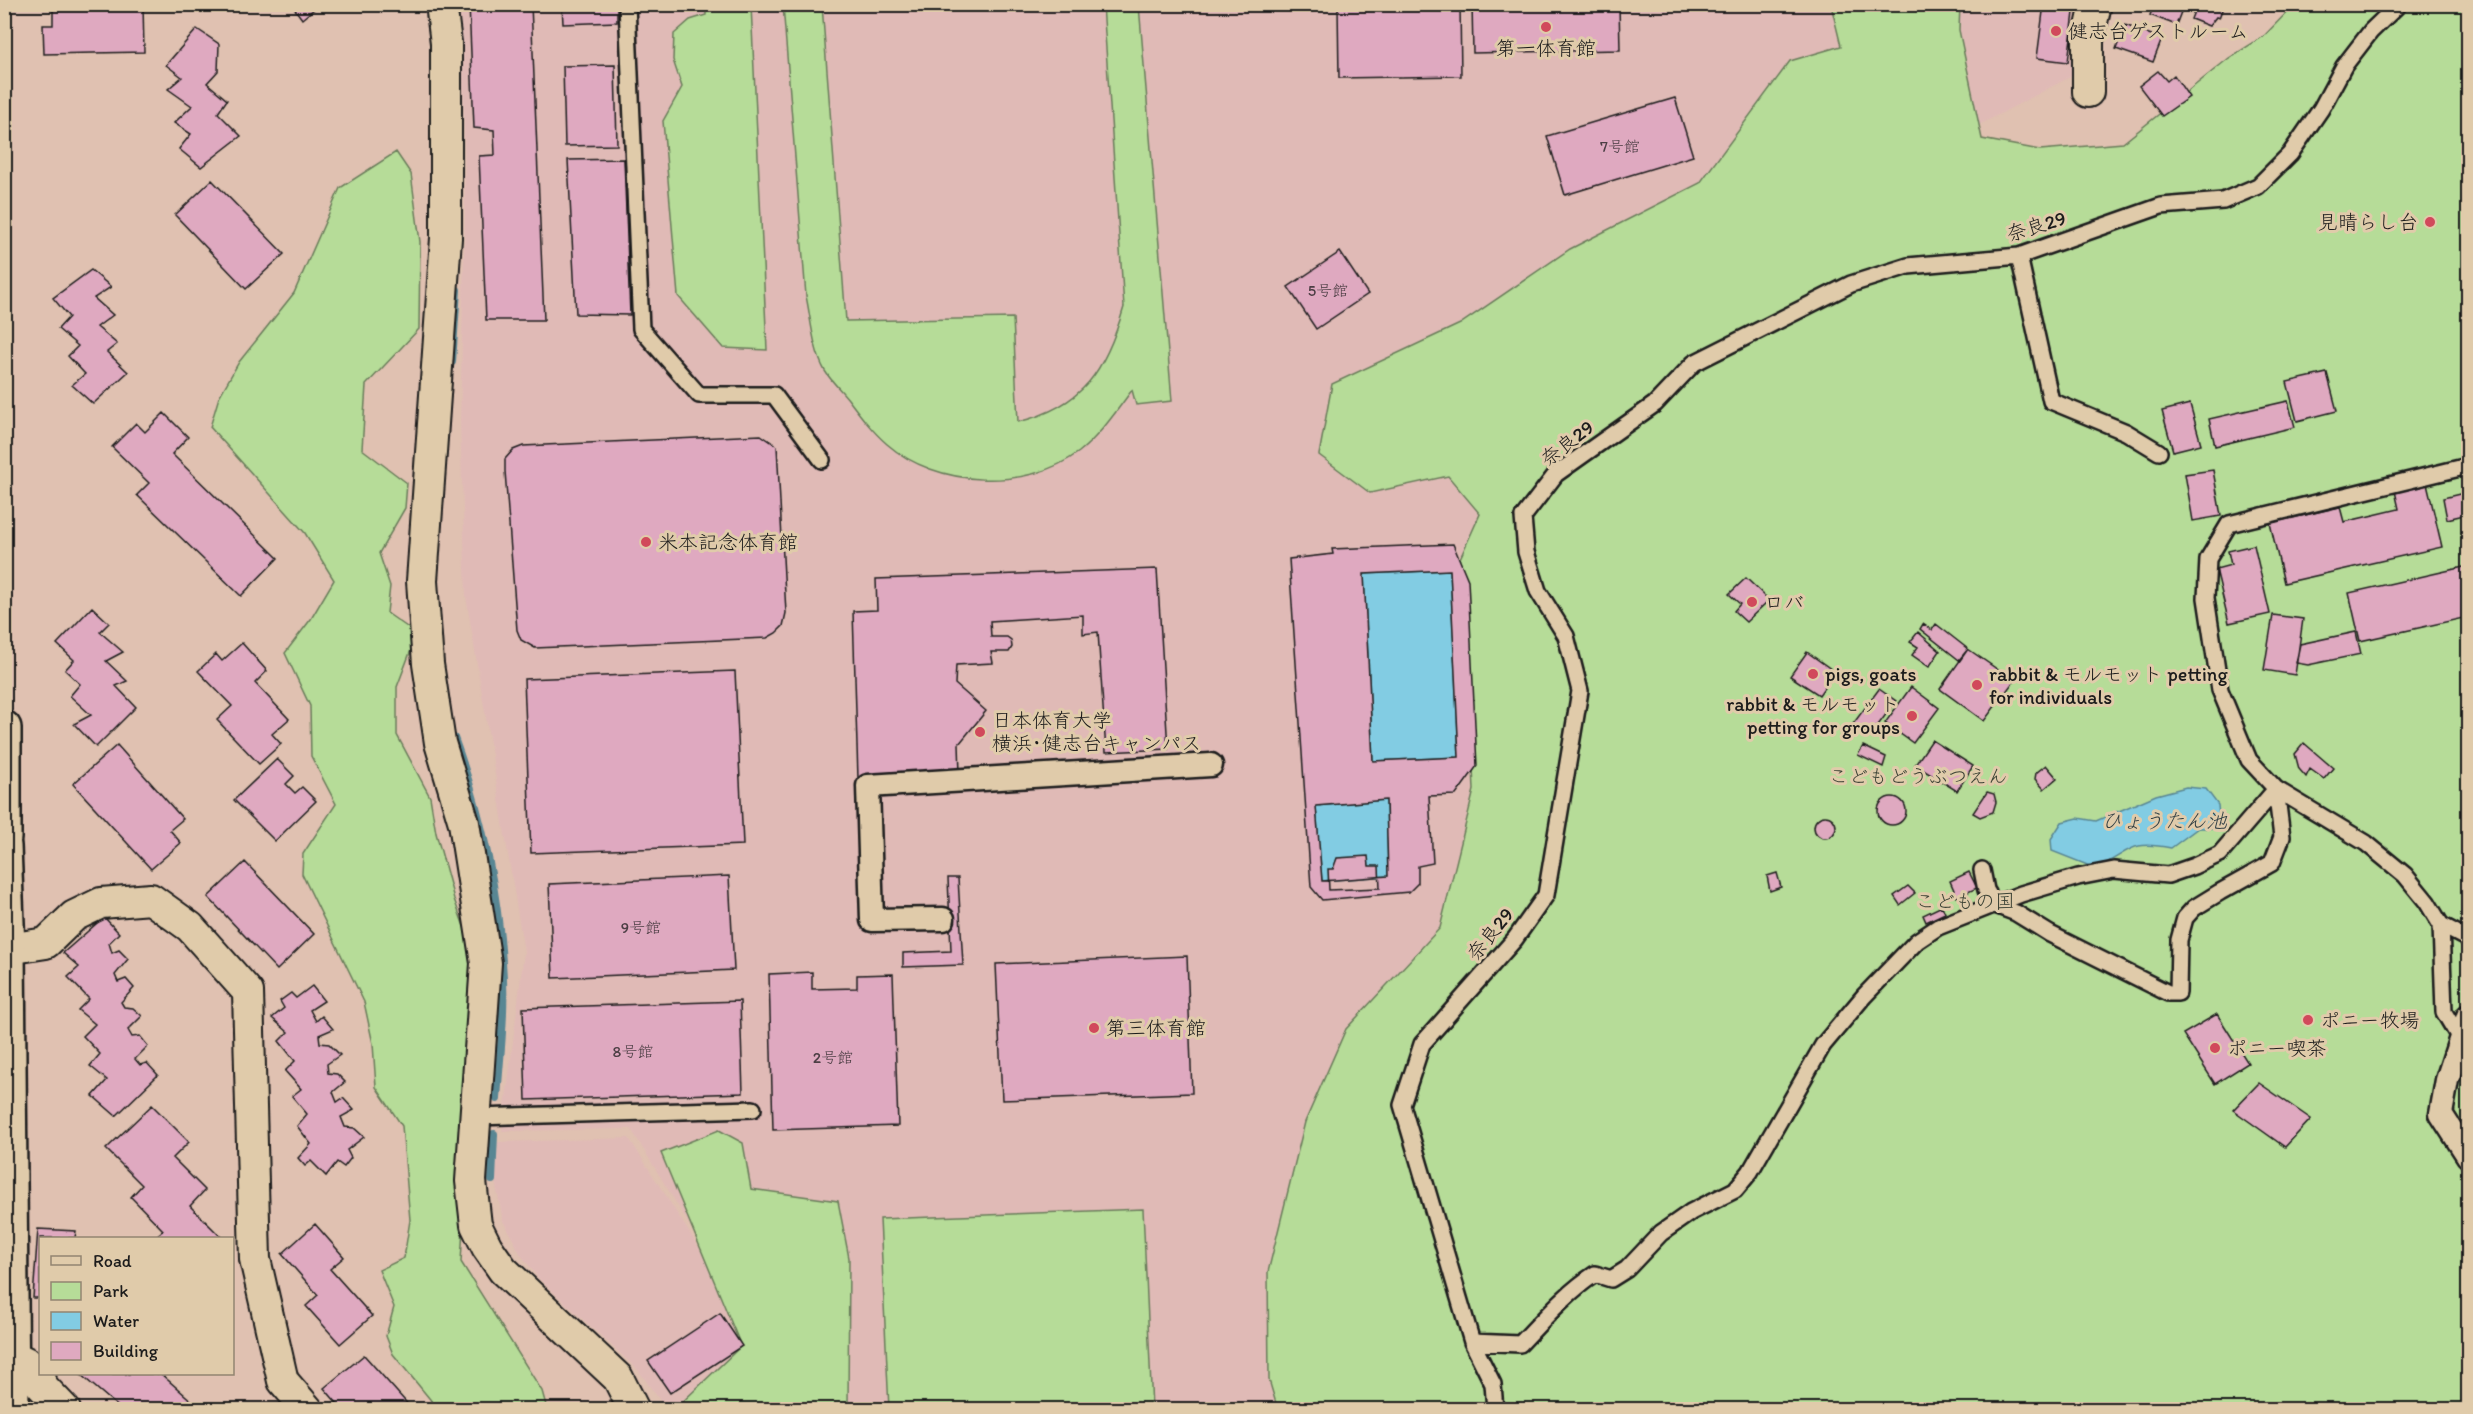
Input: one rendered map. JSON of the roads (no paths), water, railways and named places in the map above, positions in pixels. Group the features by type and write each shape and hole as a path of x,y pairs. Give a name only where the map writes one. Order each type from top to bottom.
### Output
{"street":[{"path":"441,4 446,43 446,238 422,581 428,664 440,743 464,823 486,963 471,1180 476,1225 487,1247 503,1270 618,1378 633,1410"},
{"path":"2088,92 2088,41 2096,4"},
{"path":"4,728 4,838"},
{"path":"943,919 872,920 868,786 1211,765"},
{"path":"4,846 12,1410"},
{"path":"7,944 46,943 74,915 101,903 151,899 190,927 248,992 255,1259 283,1381 308,1410"},
{"path":"2469,1016 2462,1042 2447,1080 2441,1114 2469,1156"},
{"path":"13,1356 39,1369"},
{"path":"40,1375 40,1385 65,1410"}],"lane":[{"path":"627,4 641,329 699,395 774,395 822,460"},
{"name":"奈良29","path":"1495,1410 1493,1384 1472,1342 1402,1105 1422,1044 1515,939 1546,895 1580,691 1566,636 1535,581 1526,552 1523,517 1556,474 1655,404 1694,363 1851,284 1908,266 2019,256 2161,206 2223,201 2258,186 2290,154 2321,109 2344,66 2371,31 2399,4"},
{"path":"2019,256 2051,401 2126,432 2159,452"},
{"path":"2462,1042 2444,1012 2441,925 2427,902 2404,876 2366,843 2276,789 2249,760 2220,690 2206,598 2208,559 2229,524 2469,466"},
{"path":"1472,1342 1520,1344 1566,1295 1583,1282 1595,1274 1611,1279 1627,1269 1661,1233 1691,1212 1735,1190 1750,1172 1823,1045 1864,996 1917,941 1938,927 2021,894 2078,877 2114,870 2168,874 2194,866 2220,854 2276,789"},
{"path":"1982,870 1986,890 1995,905 2016,913 2050,934 2168,993 2178,993 2179,940 2185,918 2194,908 2272,863 2282,837 2276,789"},
{"path":"2441,925 2469,939"},
{"path":"477,1118 753,1109"}],"water":[{"path":"1450,570 1459,757 1373,761 1364,574"},
{"name":"ひょうたん池","path":"2186,787 2206,789 2218,805 2220,828 2198,828 2171,848 2137,846 2095,868 2052,851 2051,839 2062,822 2078,818 2096,821 2156,795"},
{"path":"1386,800 1388,876 1322,881 1316,806"}],"waterway":[{"path":"452,362 457,290"},
{"path":"454,738 472,792 486,848 500,933 503,996 497,1099"},
{"path":"492,1180 494,1134"}],"place":[{"name":"第一体育館","path":"1546,27"},
{"name":"健志台ゲストルーム","path":"2056,31"},
{"name":"見晴らし台","path":"2430,222"},
{"name":"米本記念体育館","path":"646,542"},
{"name":"ロバ","path":"1752,602"},
{"name":"pigs, goats","path":"1813,674"},
{"name":"rabbit & モルモット petting for individuals","path":"1977,685"},
{"name":"rabbit & モルモット petting for groups","path":"1912,716"},
{"name":"日本体育大学 横浜･健志台キャンパス","path":"980,732"},
{"name":"ポニー牧場","path":"2308,1020"},
{"name":"第三体育館","path":"1094,1028"},
{"name":"ポニー喫茶","path":"2215,1048"}],"park label":[{"name":"こどもどうぶつえん","path":"1918,776"},
{"name":"こどもの国","path":"1965,901"}]}
